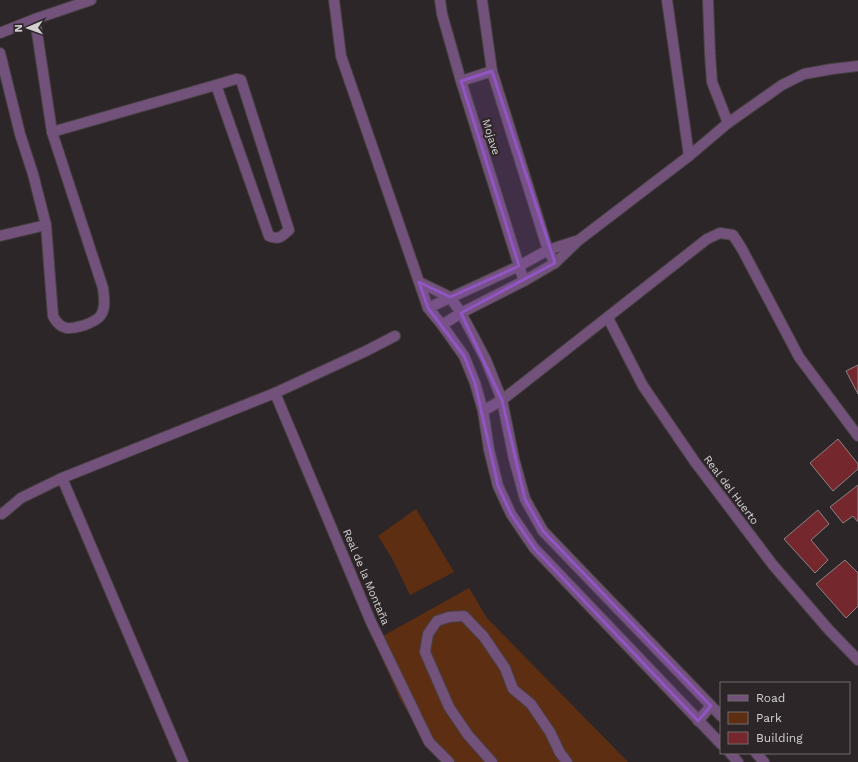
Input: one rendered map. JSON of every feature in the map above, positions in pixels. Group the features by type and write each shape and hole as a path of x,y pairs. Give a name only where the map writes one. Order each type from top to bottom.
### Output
{"street":[{"path":"0,33 35,19 91,0"},
{"path":"334,0 341,56 428,308 464,356 483,411 489,450 498,486 511,514 540,554 720,743"},
{"name":"Mojave","path":"440,0 442,14 461,81 518,266 524,281"},
{"name":"Mojave","path":"482,0 492,71 548,250 555,263"},
{"path":"667,0 689,156"},
{"path":"708,0 712,82 728,124"},
{"path":"0,53 16,119 33,174 46,225 53,316 57,323 72,329 90,323 100,317 104,307 103,288 52,132 35,19"},
{"path":"442,325 461,313 524,281 555,263 579,240 689,156 728,124 782,85 804,74 858,66"},
{"path":"461,81 492,71"},
{"path":"52,132 236,79 241,80 289,230 282,237 276,238 269,236 216,85"},
{"path":"0,236 46,225"},
{"path":"483,411 502,400 707,239 720,233 733,235 800,357 858,436"},
{"path":"428,308 518,266 548,250 579,240"},
{"path":"419,282 450,297 461,313 486,360 502,400 514,459 525,500 543,531 720,715"},
{"name":"Real del Huerto","path":"608,318 643,386 695,462 773,565 829,630 858,660"},
{"path":"2,514 21,498 62,478 275,393 395,336"},
{"name":"Real de la Montaña","path":"275,393 371,622 429,742 449,762"},
{"path":"62,478 183,762"},
{"path":"492,762 468,735 449,707 425,652 428,634 437,621 449,617 464,616 484,637 505,668 514,689 531,704 550,732 560,754 567,762"},
{"path":"698,720 711,706"},
{"path":"731,754 738,762"},
{"path":"757,754 764,762"}],"highlighted area":[{"path":"492,71 555,263 461,313 502,400 525,499 543,531 711,706 698,721 534,548 511,514 498,486 475,383 464,356 428,308 419,282 450,297 519,266 461,81"}],"green space":[{"path":"416,509 454,572 410,595 393,560 378,536"},
{"path":"469,588 487,618 628,762 445,762 426,743 400,699 374,641"}],"building":[{"path":"858,365 858,394 846,371"},
{"path":"838,439 858,464 858,469 833,491 810,463"},
{"path":"858,485 858,522 853,516 843,523 830,507"},
{"path":"818,510 829,524 811,540 828,560 815,573 784,539"},
{"path":"845,560 858,573 858,606 846,618 816,584"}]}
